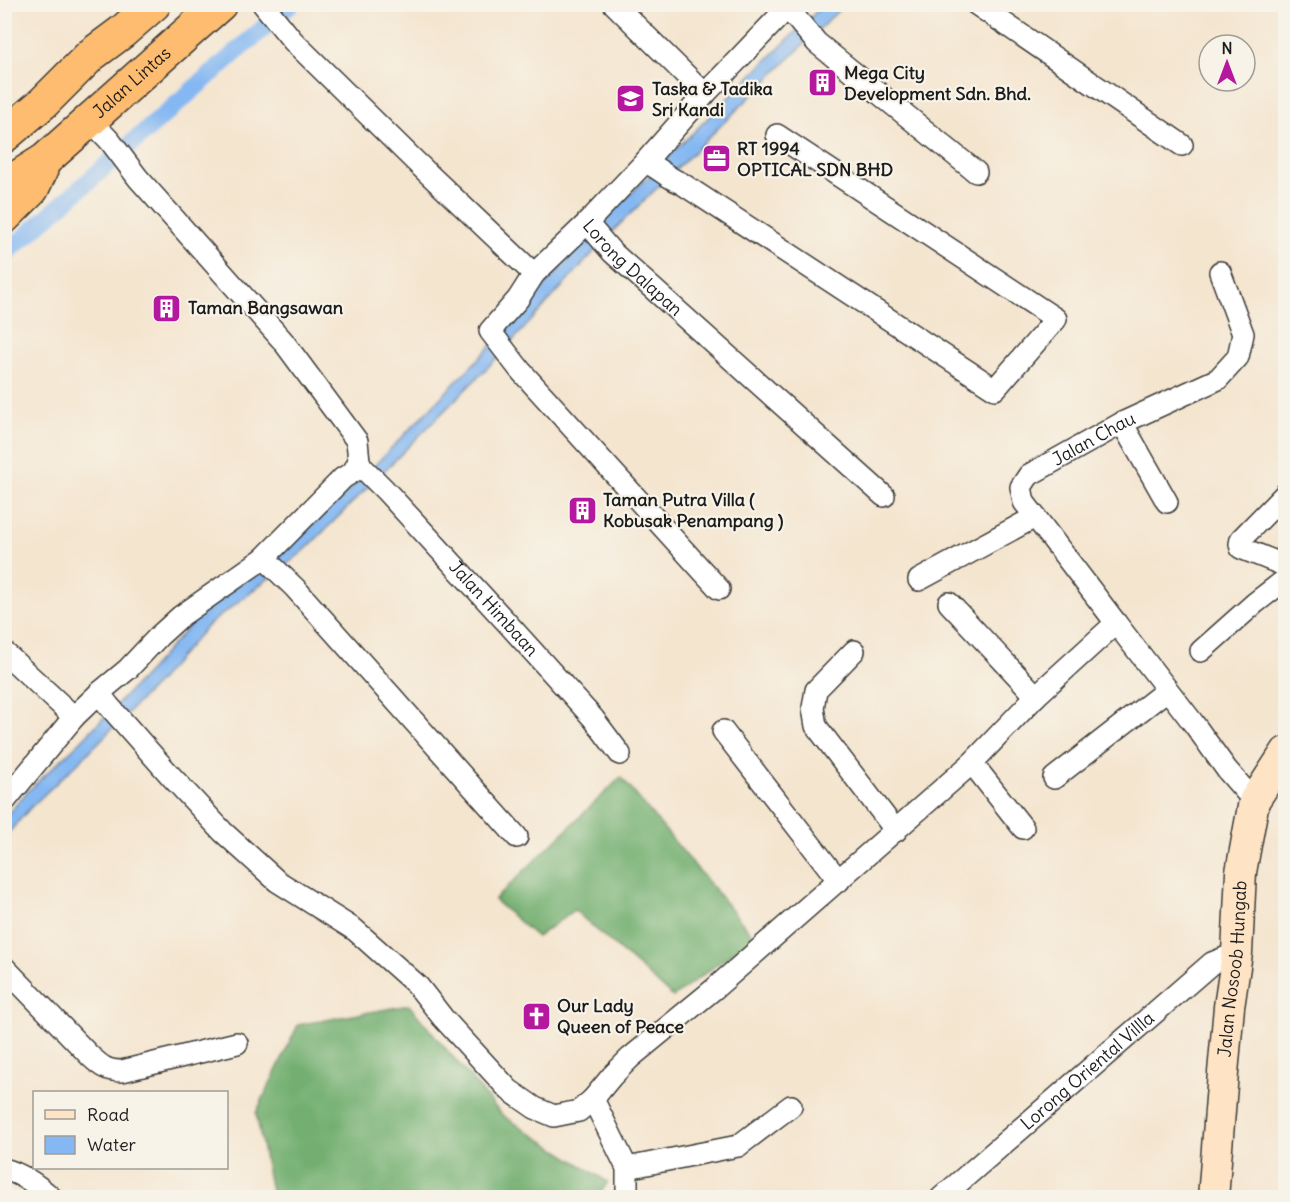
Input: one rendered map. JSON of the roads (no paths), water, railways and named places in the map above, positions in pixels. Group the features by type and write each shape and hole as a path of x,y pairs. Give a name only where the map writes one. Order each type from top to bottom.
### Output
{"highway":[{"path":"9,130 43,103 91,55 154,4"},
{"name":"Jalan Lintas","path":"4,186 45,160 100,131 220,4"},
{"name":"Jalan Lintas","path":"4,217 32,189 45,160"}],"main road":[{"name":"Jalan Nosoob Hungab","path":"1213,1197 1229,1007 1237,953 1241,872 1254,801 1286,752"}],"street":[{"path":"122,32 148,4"},
{"path":"263,4 293,41 534,274"},
{"path":"614,4 705,94"},
{"path":"976,4 1182,146"},
{"path":"587,223 649,164 705,94 787,6 817,43 976,172"},
{"path":"4,802 74,717 104,700 128,669 159,636 182,616 264,558 343,478 360,464 357,441 283,341 138,178 100,131"},
{"path":"649,164 995,389 1056,319 777,135"},
{"name":"Lorong Dalapan","path":"719,589 520,370 490,331 518,299 534,274 587,223 612,252 884,496"},
{"name":"Jalan Chau","path":"1220,273 1243,334 1238,357 1218,379 1122,423 1029,475 1021,487 1024,502 1035,517 1227,770 1254,801"},
{"path":"1122,423 1167,502"},
{"name":"Jalan Himbaan","path":"360,464 592,718 620,754"},
{"path":"1286,493 1241,539 1240,544 1241,548 1286,566"},
{"path":"919,580 1035,517"},
{"path":"264,558 295,588 517,837"},
{"path":"1201,651 1286,579"},
{"path":"949,603 1036,696"},
{"path":"104,700 223,832 278,881 355,930 411,980 508,1090 535,1108 554,1116 579,1111 630,1058 714,989 972,763 1036,696 1116,623"},
{"path":"854,651 816,690 813,708 816,726 896,831"},
{"path":"4,652 74,717"},
{"path":"1054,778 1167,690"},
{"path":"723,731 839,881"},
{"path":"972,763 1023,828"},
{"name":"Lorong Oriental Villla","path":"941,1197 1212,963 1237,953"},
{"path":"4,967 90,1056 111,1071 122,1071 237,1043"},
{"path":"592,1099 627,1168 627,1197"},
{"path":"627,1168 738,1146 791,1106"},
{"path":"4,1169 40,1187 52,1197"}],"water":[{"path":"823,5 844,5 615,229 497,358 304,551 206,627 158,682 31,807 5,837 5,817 27,792 80,742 147,673 198,616 296,540 366,474 490,347 604,220"}],"waterway":[{"path":"4,255 291,4"}],"place":[{"name":"Mega City Development Sdn. Bhd.","path":"823,83"},
{"name":"Taska & Tadika Sri Kandi","path":"631,99"},
{"name":"RT 1994 OPTICAL SDN BHD","path":"716,159"},
{"name":"Taman Bangsawan","path":"167,308"},
{"name":"Taman Putra Villa ( Kobusak Penampang )","path":"582,510"},
{"name":"Our Lady Queen of Peace","path":"536,1016"}]}
